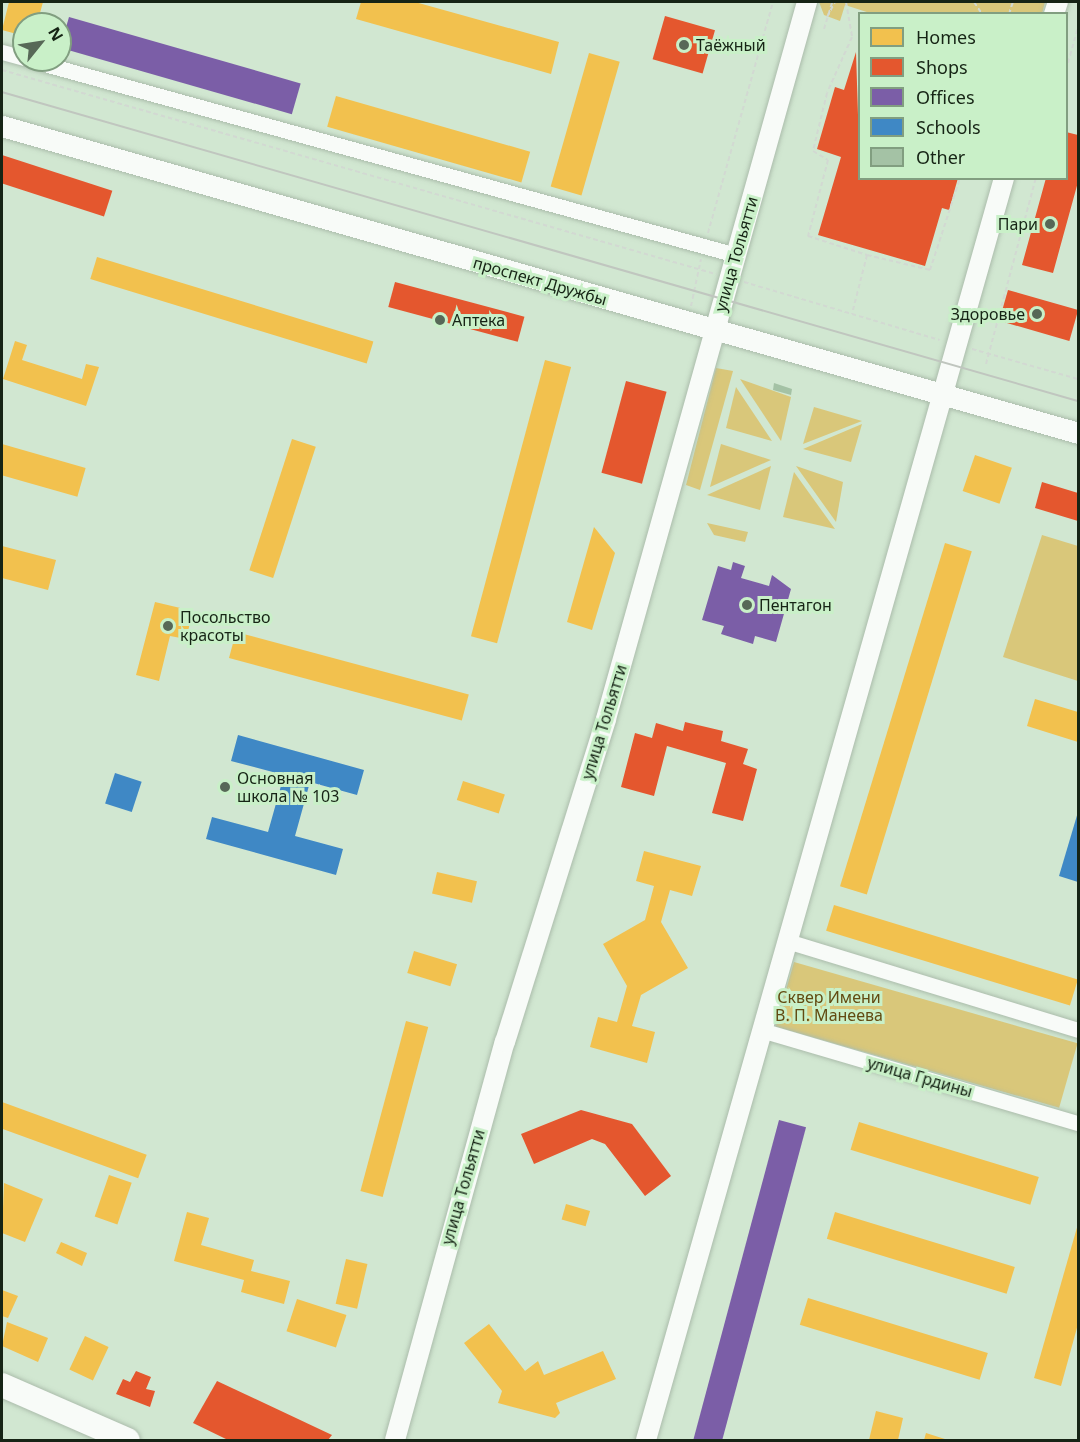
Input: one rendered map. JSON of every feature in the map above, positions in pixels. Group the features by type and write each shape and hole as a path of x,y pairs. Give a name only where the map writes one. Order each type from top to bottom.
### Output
{"main road":[{"name":"проспект Дружбы","path":"2,126 1078,433"},
{"path":"2,1385 128,1440"}],"street":[{"name":"улица Тольятти","path":"394,1440 730,278 807,2"},
{"path":"72,72 736,255"},
{"path":"646,1440 1003,180"},
{"path":"788,942 1078,1030"},
{"name":"улица Грдины","path":"761,1030 1078,1123"}],"path":[{"path":"688,322 704,246 773,2"},
{"path":"824,29 833,2"},
{"path":"848,2 852,38 827,93 813,151 828,160 808,236 867,255 930,270 959,180"},
{"path":"1068,63 1078,27"},
{"path":"2,70 1078,379"},
{"path":"986,364 1035,180"},
{"path":"852,314 867,255"}],"green space":[{"path":"819,2 1045,2 1042,12 867,12 845,5 840,21 824,15"},
{"path":"716,368 733,371 700,490 686,485"},
{"path":"740,379 791,397 781,441"},
{"path":"736,387 772,441 726,428"},
{"path":"814,407 862,421 803,444"},
{"path":"862,424 851,462 803,449"},
{"path":"721,444 771,460 710,487"},
{"path":"771,466 760,510 707,495"},
{"path":"796,466 843,482 836,522"},
{"path":"794,472 835,529 783,517"},
{"path":"707,523 748,532 745,542 714,535"},
{"path":"1042,535 1078,546 1078,681 1003,657"},
{"name":"Сквер Имени В. П. Манеева","path":"794,962 1078,1043 1059,1108 776,1026"}],"building: Homes":[{"path":"9,2 43,2 40,12 12,12 12,33 2,30"},
{"path":"361,2 415,2 559,42 551,74 356,19"},
{"path":"589,53 620,62 581,195 551,187"},
{"path":"336,96 530,152 521,182 327,127"},
{"path":"97,257 373,341 367,363 90,279"},
{"path":"15,341 27,345 22,360 82,379 86,364 99,367 86,406 3,379"},
{"path":"545,360 571,367 497,643 471,636"},
{"path":"292,439 316,447 273,578 249,570"},
{"path":"2,444 86,468 77,497 2,475"},
{"path":"975,455 1012,468 1000,504 963,491"},
{"path":"594,527 615,553 592,630 567,622"},
{"path":"945,543 972,551 867,894 840,886"},
{"path":"2,546 56,560 48,590 2,578"},
{"path":"155,602 193,611 186,639 170,636 159,681 136,675"},
{"path":"236,632 469,694 462,720 229,658"},
{"path":"1035,699 1078,712 1078,742 1027,726"},
{"path":"463,781 505,795 499,814 457,800"},
{"path":"644,851 701,866 692,896 670,890 661,922 688,968 641,995 632,1026 655,1032 647,1063 590,1047 598,1017 617,1022 627,986 603,944 645,920 654,886 636,881"},
{"path":"437,872 477,881 472,903 432,893"},
{"path":"834,905 1078,980 1070,1005 826,931"},
{"path":"414,951 457,964 450,986 407,973"},
{"path":"406,1021 428,1027 383,1197 360,1191"},
{"path":"2,1102 147,1155 138,1178 2,1129"},
{"path":"859,1122 1039,1177 1030,1205 851,1150"},
{"path":"109,1175 132,1183 117,1224 95,1217"},
{"path":"4,1183 43,1199 25,1242 2,1233"},
{"path":"566,1204 590,1211 586,1226 562,1219"},
{"path":"187,1212 209,1218 201,1245 254,1260 251,1271 290,1281 284,1304 241,1292 244,1280 174,1261"},
{"path":"835,1212 1015,1267 1007,1294 827,1239"},
{"path":"1078,1224 1078,1324 1061,1386 1034,1378"},
{"path":"61,1242 87,1253 82,1266 56,1253"},
{"path":"346,1259 367,1264 357,1309 336,1304"},
{"path":"2,1290 18,1296 8,1318 2,1316"},
{"path":"808,1298 988,1353 980,1380 800,1325"},
{"path":"297,1299 346,1315 336,1347 286,1331"},
{"path":"7,1322 48,1338 38,1362 2,1346"},
{"path":"489,1324 525,1371 538,1361 544,1375 603,1351 616,1379 556,1403 560,1413 555,1418 498,1403 502,1391 464,1343"},
{"path":"85,1336 109,1347 93,1381 69,1370"},
{"path":"876,1411 903,1418 898,1440 869,1440"},
{"path":"926,1433 948,1440 924,1440"}],"building: Shops":[{"name":"Таёжный","path":"665,16 715,30 703,74 653,59"},
{"path":"856,52 858,180 957,180 949,210 942,208 925,266 818,235 841,157 817,149 835,87 844,90"},
{"path":"1068,132 1078,135 1078,182 1053,273 1022,265 1045,180 1068,180"},
{"path":"2,155 112,191 104,217 2,183"},
{"path":"395,282 524,317 518,342 388,307"},
{"path":"1008,290 1078,310 1069,341 999,321"},
{"path":"626,381 667,392 642,484 601,473"},
{"path":"1042,482 1078,493 1078,521 1035,508"},
{"path":"685,722 723,731 721,741 748,749 743,764 757,769 743,821 712,813 726,763 667,746 654,796 621,787 635,733 652,738 656,723 683,731"},
{"path":"581,1110 632,1124 671,1176 645,1196 605,1144 592,1139 534,1164 521,1134"},
{"path":"136,1371 151,1377 146,1389 155,1391 150,1407 116,1394 123,1379 130,1382"},
{"path":"217,1381 332,1435 328,1440 228,1440 193,1423"}],"building: Offices":[{"path":"72,18 301,83 292,114 72,51"},
{"name":"Пентагон","path":"733,562 745,566 741,578 769,586 772,575 791,589 776,642 755,636 753,644 721,634 724,626 702,620 718,566 731,570"},
{"path":"779,1120 806,1127 722,1440 693,1440"}],"building: Schools":[{"path":"238,735 364,770 357,795 310,782 295,836 343,849 336,875 206,839 212,817 268,832 284,775 231,761"},
{"path":"115,773 142,782 132,812 105,803"},
{"path":"1078,812 1078,882 1059,876"}],"building: Other":[{"path":"774,383 792,389 791,395 773,390"}],"tram line":[{"path":"2,92 1078,401"}],"place":[{"name":"Таёжный","path":"684,45"},
{"name":"Пари","path":"1050,224"},
{"name":"Здоровье","path":"1037,314"},
{"name":"Аптека","path":"440,320"},
{"name":"Пентагон","path":"747,605"},
{"name":"Посольство красоты","path":"168,626"},
{"name":"Основная школа № 103","path":"225,787"}]}
